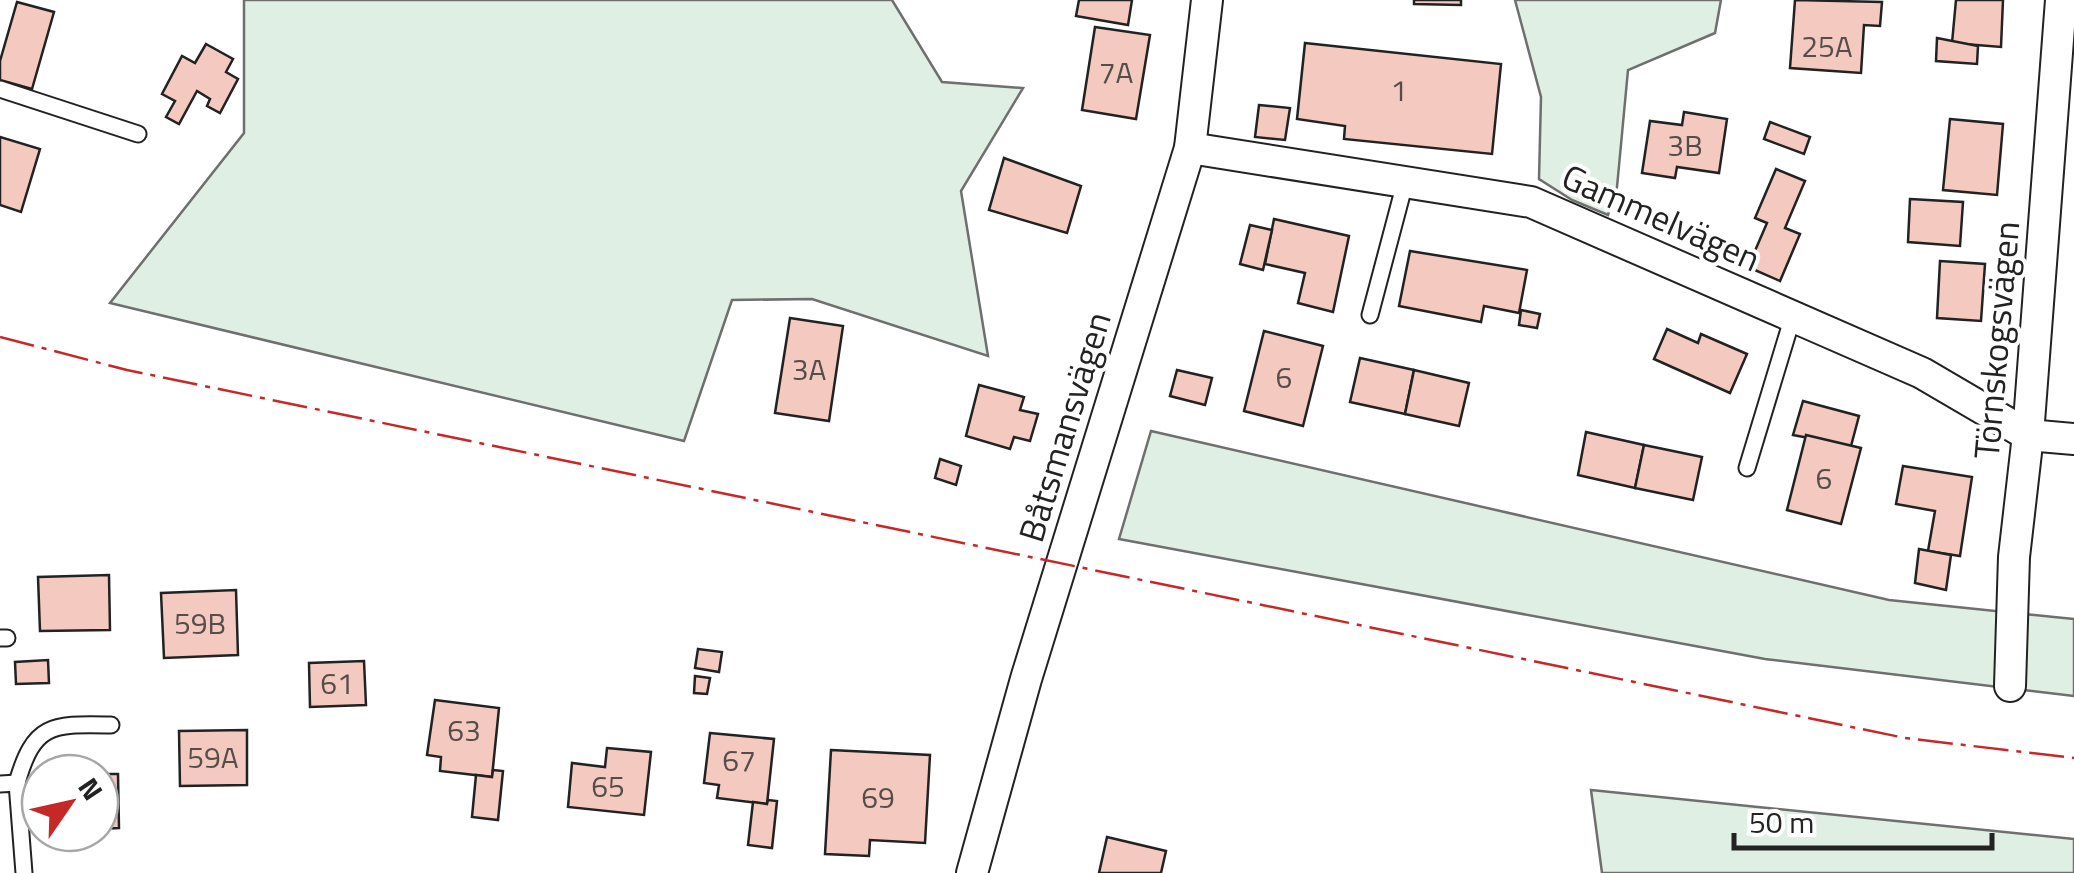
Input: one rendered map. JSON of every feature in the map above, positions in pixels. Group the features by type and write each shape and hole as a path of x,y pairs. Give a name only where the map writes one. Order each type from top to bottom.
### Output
{"street":[{"name":"Båtsmansvägen","path":"972,873 1026,679 1190,148 1208,0"},
{"name":"Törnskogsvägen","path":"2010,686 2014,557 2028,436 2060,0"},
{"name":"Gammelvägen","path":"1190,148 1406,178 1531,202 1922,373 2028,436 2074,439"}],"lane":[{"path":"0,88 138,134"},
{"path":"1370,315 1406,178"},
{"path":"1747,468 1793,316"},
{"path":"24,873 8,784 27,746 55,724 111,724"}],"green space":[{"path":"244,0 892,0 942,82 1023,88 961,191 988,356 812,299 732,300 684,441 110,303 244,133"},
{"path":"1515,0 1721,0 1715,33 1628,70 1617,187 1608,215 1572,200 1539,179 1541,97"},
{"path":"1151,431 1889,600 2074,619 2074,696 1765,659 1119,539"},
{"path":"1591,790 2074,839 2074,873 1602,873"}],"building":[{"path":"1079,0 1132,0 1128,25 1076,16"},
{"path":"1414,0 1461,0 1461,5 1414,4"},
{"path":"1795,0 1882,2 1880,26 1864,25 1861,73 1790,68"},
{"path":"1956,0 2003,0 2001,47 1952,43"},
{"path":"17,2 54,12 32,89 0,80 0,61"},
{"path":"1095,27 1150,35 1136,119 1082,110"},
{"path":"1937,38 1978,46 1977,64 1936,61"},
{"path":"1305,43 1501,64 1492,154 1344,139 1345,126 1297,119"},
{"path":"206,44 233,59 226,72 238,79 220,113 207,106 210,99 197,91 179,124 166,117 175,101 162,94 182,56 195,63"},
{"path":"1259,105 1290,108 1285,140 1255,137"},
{"path":"1684,112 1727,119 1719,173 1677,167 1675,178 1642,173 1650,121 1682,125"},
{"path":"1950,119 2003,124 1997,195 1943,190"},
{"path":"1770,122 1810,137 1804,154 1764,139"},
{"path":"0,137 40,149 21,212 0,205"},
{"path":"1004,158 1081,186 1067,233 989,210"},
{"path":"1776,169 1805,181 1785,228 1800,234 1780,281 1748,267 1767,223 1755,218"},
{"path":"1910,199 1963,202 1960,246 1908,242"},
{"path":"1274,219 1349,236 1333,312 1298,303 1305,273 1265,264"},
{"path":"1250,225 1272,230 1263,270 1240,264"},
{"path":"1410,251 1527,270 1519,313 1484,306 1481,322 1399,306"},
{"path":"1940,261 1985,264 1981,321 1937,318"},
{"path":"1521,310 1540,314 1537,328 1519,325"},
{"path":"790,318 843,326 829,421 775,413"},
{"path":"1667,329 1698,343 1701,334 1747,354 1730,393 1654,359"},
{"path":"1264,331 1323,346 1303,426 1244,411"},
{"path":"1360,358 1414,370 1405,414 1350,402"},
{"path":"1177,370 1212,378 1205,405 1170,396"},
{"path":"1414,370 1469,383 1459,426 1405,414"},
{"path":"979,385 1024,397 1020,410 1038,414 1030,441 1014,437 1010,449 966,436"},
{"path":"1803,401 1859,416 1851,446 1793,435"},
{"path":"1586,432 1644,445 1635,488 1578,475"},
{"path":"1806,435 1861,448 1841,524 1787,510"},
{"path":"1644,445 1702,457 1693,500 1635,488"},
{"path":"940,459 961,466 956,485 935,478"},
{"path":"1903,466 1972,477 1960,556 1928,551 1935,511 1896,504"},
{"path":"1919,549 1951,555 1946,590 1915,583"},
{"path":"109,575 110,630 40,631 38,577"},
{"path":"236,590 238,655 164,658 161,593"},
{"path":"698,649 722,652 719,672 695,668"},
{"path":"48,660 49,683 16,684 15,662"},
{"path":"364,661 366,705 310,707 309,663"},
{"path":"695,676 710,678 707,694 694,693"},
{"path":"435,700 499,708 492,777 440,771 441,757 427,755"},
{"path":"247,730 247,785 180,786 179,731"},
{"path":"710,733 774,739 767,804 717,798 719,785 704,783"},
{"path":"607,748 651,752 644,815 568,807 572,763 605,767"},
{"path":"831,750 930,755 925,843 870,840 869,856 825,854"},
{"path":"493,770 503,771 498,820 472,817 476,775 492,777"},
{"path":"768,800 777,801 772,848 748,845 753,802 767,804"},
{"path":"1107,837 1166,851 1161,873 1099,873"}],"power":[{"path":"0,337 127,370 1905,738 2074,758"}]}
